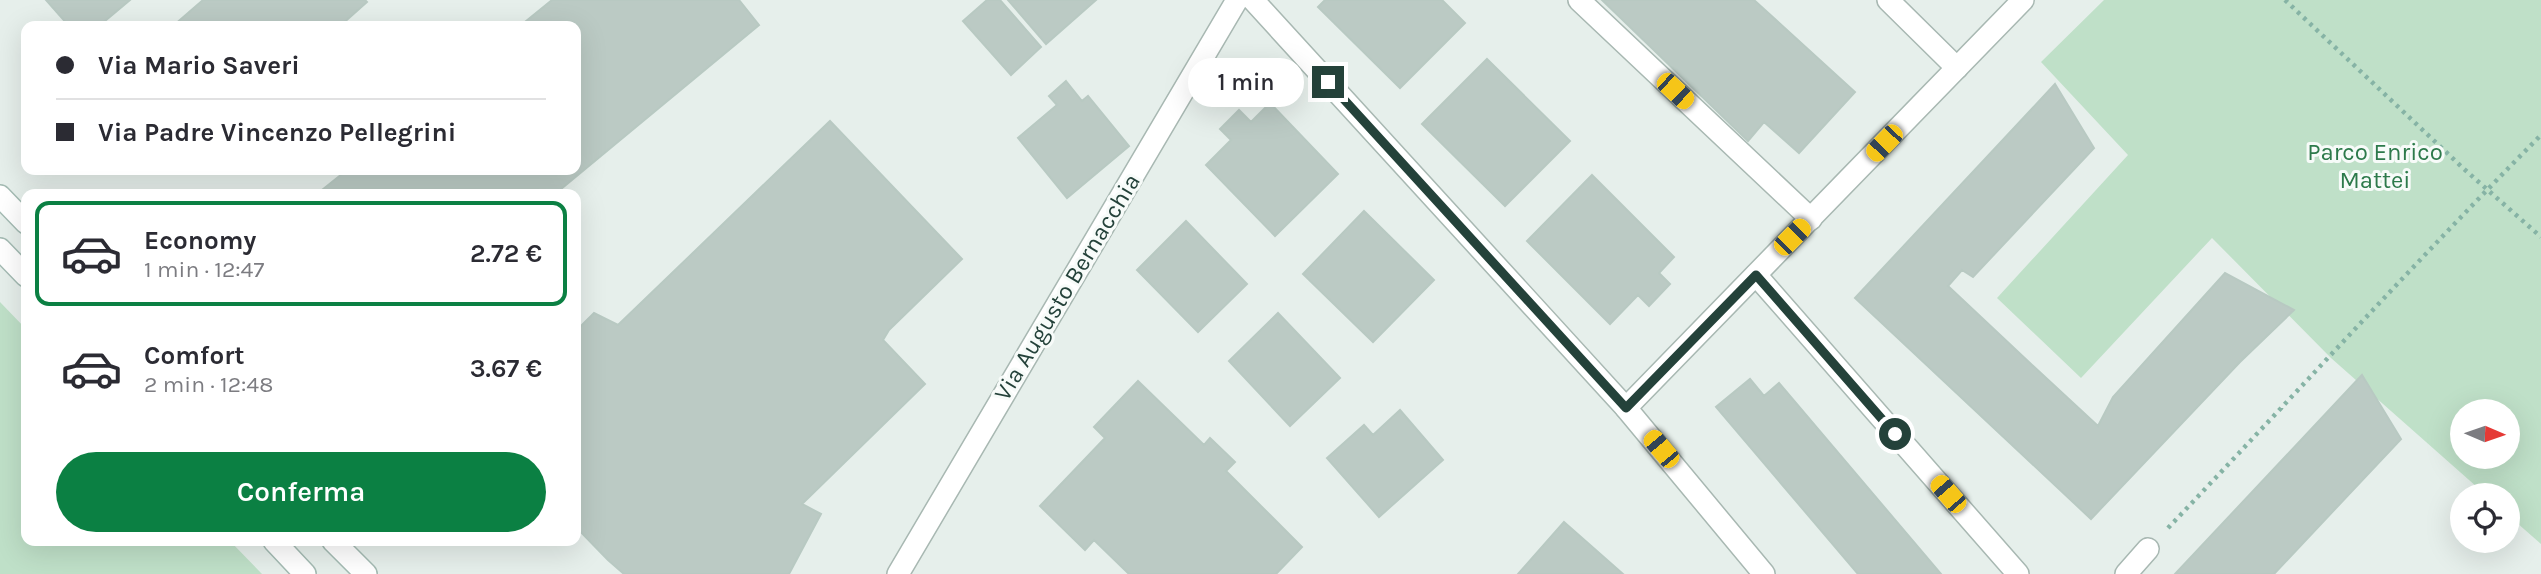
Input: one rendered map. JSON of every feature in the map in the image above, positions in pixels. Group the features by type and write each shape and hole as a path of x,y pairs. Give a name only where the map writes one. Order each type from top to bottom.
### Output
{"street":[{"name":"Via Augusto Bernacchia","path":"898,574 1237,0"},
{"path":"1253,0 1626,408 1764,574"},
{"path":"1579,0 1811,219"},
{"path":"1888,0 1957,68"},
{"path":"1626,408 2024,0"},
{"path":"0,196 21,218"},
{"path":"0,248 21,271"},
{"path":"1756,275 2018,574"},
{"path":"279,546 305,574"},
{"path":"338,546 366,574"},
{"path":"2126,574 2148,549"}],"path":[{"path":"2285,0 2487,190 2541,237"},
{"path":"2148,549 2541,135"}],"green space":[{"name":"Parco Enrico Mattei","path":"2104,0 2541,0 2541,544 2520,526 2520,483 2472,483 2457,469 2520,469 2520,399 2450,399 2450,463 2331,358 2212,238 2081,378 1997,298 2128,155 2041,62"},
{"path":"0,302 21,324 21,546 235,546 262,574 0,574"}],"building":[{"path":"46,0 130,0 105,21 65,21"},
{"path":"203,0 367,2 346,21 179,21"},
{"path":"552,0 739,0 759,25 581,172 581,21 526,21"},
{"path":"987,0 1000,0 1041,47 1011,75 963,21"},
{"path":"1008,0 1096,0 1046,44"},
{"path":"1325,0 1442,0 1465,23 1400,88 1318,7"},
{"path":"1602,0 1754,0 1855,92 1799,153 1764,122 1748,141"},
{"path":"1487,59 1570,141 1505,206 1422,124"},
{"path":"1066,81 1082,101 1088,96 1129,146 1067,198 1018,138 1057,105 1049,96"},
{"path":"2055,84 2094,148 1973,277 1962,270 1948,286 2098,426 2113,397 2225,273 2294,310 2240,362 2091,519 1855,298"},
{"path":"1270,103 1338,174 1275,236 1206,165 1231,140 1220,129 1239,110 1251,122"},
{"path":"830,121 962,259 889,330 883,340 925,384 802,504 821,514 789,574 624,574 581,532 581,326 594,313 618,325"},
{"path":"341,175 578,175 561,189 323,189"},
{"path":"1592,175 1674,257 1659,273 1670,284 1649,306 1638,295 1610,324 1527,241"},
{"path":"1364,211 1434,280 1373,342 1303,274"},
{"path":"1186,221 1247,284 1198,332 1137,270"},
{"path":"1278,313 1340,378 1290,426 1229,361"},
{"path":"2362,375 2401,439 2274,574 2175,574"},
{"path":"1750,379 1764,396 1779,383 1941,574 1858,574 1716,407"},
{"path":"1138,381 1204,445 1210,438 1235,462 1226,471 1302,547 1276,574 1129,574 1094,540 1085,550 1040,506 1105,438 1094,427"},
{"path":"1400,410 1443,460 1379,517 1327,458 1364,425 1373,435"},
{"path":"1564,522 1623,574 1518,574"}],"route":[{"path":"1328,82 1626,408 1756,275 1895,434"}]}
